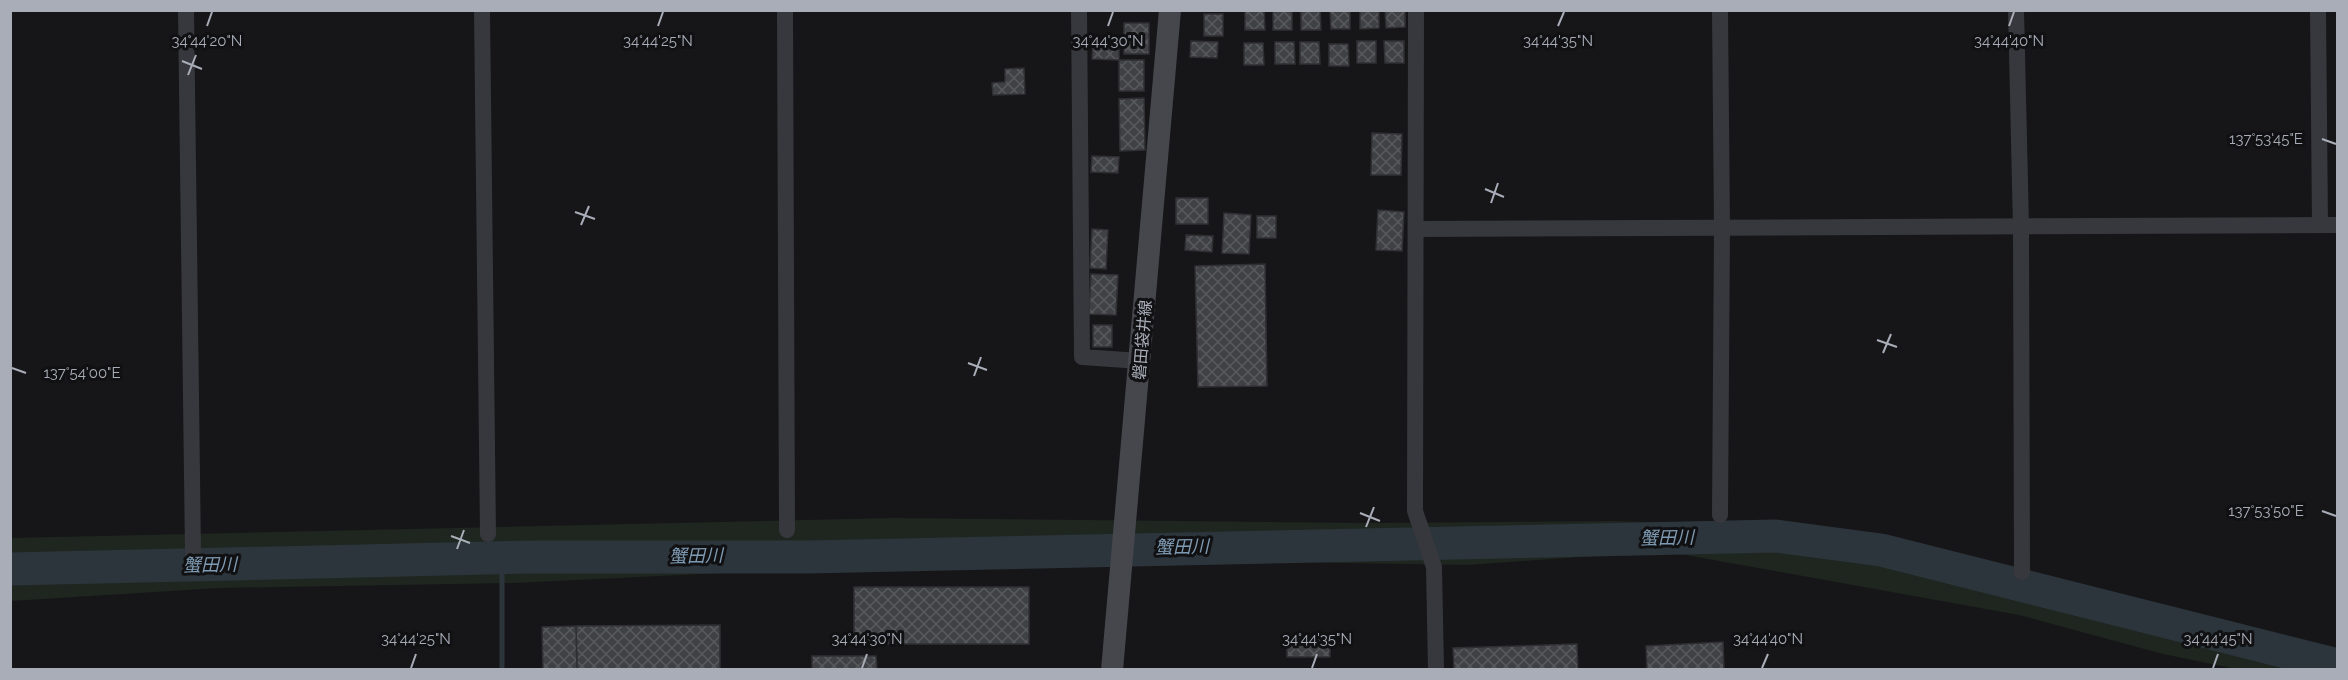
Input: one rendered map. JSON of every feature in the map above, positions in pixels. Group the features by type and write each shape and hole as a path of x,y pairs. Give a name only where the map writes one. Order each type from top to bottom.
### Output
{"main road":[{"name":"磐田袋井線","path":"1112,669 1170,10"}],"street":[{"path":"186,10 193,553"},
{"path":"482,10 488,534"},
{"path":"785,10 787,530"},
{"path":"1079,10 1083,357 1140,361"},
{"path":"1416,10 1415,511 1434,567 1436,669"},
{"path":"1720,10 1722,229 1720,515"},
{"path":"2016,10 2022,572"},
{"path":"1416,229 2329,225 2318,10"}],"shaded area":[{"path":"891,518 1366,523 1614,521 1810,527 2147,602 2279,639 2337,651 2338,669 2236,669 2163,654 2019,615 1664,551 1467,565 1034,558 514,583 218,588 11,601 11,538"}],"building":[{"path":"1245,10 1264,10 1265,30 1245,30"},
{"path":"1273,10 1292,10 1292,30 1273,30"},
{"path":"1301,10 1320,10 1321,30 1301,30"},
{"path":"1330,10 1350,10 1350,29 1331,29"},
{"path":"1360,10 1379,10 1379,28 1360,29"},
{"path":"1385,10 1405,10 1405,27 1386,28"},
{"path":"1204,14 1223,14 1223,36 1204,36"},
{"path":"1124,23 1149,23 1149,54 1124,54"},
{"path":"1191,41 1218,42 1217,58 1190,57"},
{"path":"1357,41 1376,41 1376,63 1357,63"},
{"path":"1384,41 1404,41 1404,63 1385,63"},
{"path":"1275,42 1294,42 1295,64 1275,64"},
{"path":"1300,42 1319,42 1320,64 1300,64"},
{"path":"1093,43 1119,44 1119,60 1092,59"},
{"path":"1244,43 1263,43 1264,65 1244,65"},
{"path":"1329,44 1348,44 1349,66 1329,66"},
{"path":"1119,60 1144,60 1144,91 1119,91"},
{"path":"1024,68 1025,94 993,95 992,83 1005,82 1005,69"},
{"path":"1144,98 1145,150 1120,151 1119,99"},
{"path":"1372,133 1402,134 1401,175 1371,175"},
{"path":"1092,156 1119,157 1118,173 1091,172"},
{"path":"1176,198 1208,198 1208,224 1176,224"},
{"path":"1378,210 1404,212 1402,251 1376,250"},
{"path":"1224,213 1251,215 1249,254 1222,253"},
{"path":"1257,216 1276,216 1276,238 1257,238"},
{"path":"1092,229 1108,230 1106,269 1090,268"},
{"path":"1186,235 1213,236 1212,252 1185,250"},
{"path":"1265,264 1267,386 1198,387 1195,266"},
{"path":"1091,274 1118,275 1116,315 1089,314"},
{"path":"1093,325 1112,325 1112,347 1093,347"},
{"path":"854,587 1029,587 1029,644 854,644"},
{"path":"720,625 720,670 577,670 576,626"},
{"path":"576,626 577,670 543,670 542,627"},
{"path":"1330,637 1330,657 1287,657 1287,638"},
{"path":"1723,642 1724,670 1647,670 1646,646"},
{"path":"1577,644 1578,670 1454,670 1453,648"},
{"path":"812,656 876,656 877,670 812,670"}],"waterway":[{"name":"蟹田川","path":"10,569 535,557 808,557 1776,536 1881,550 2338,665"},
{"path":"502,558 502,670"}]}
